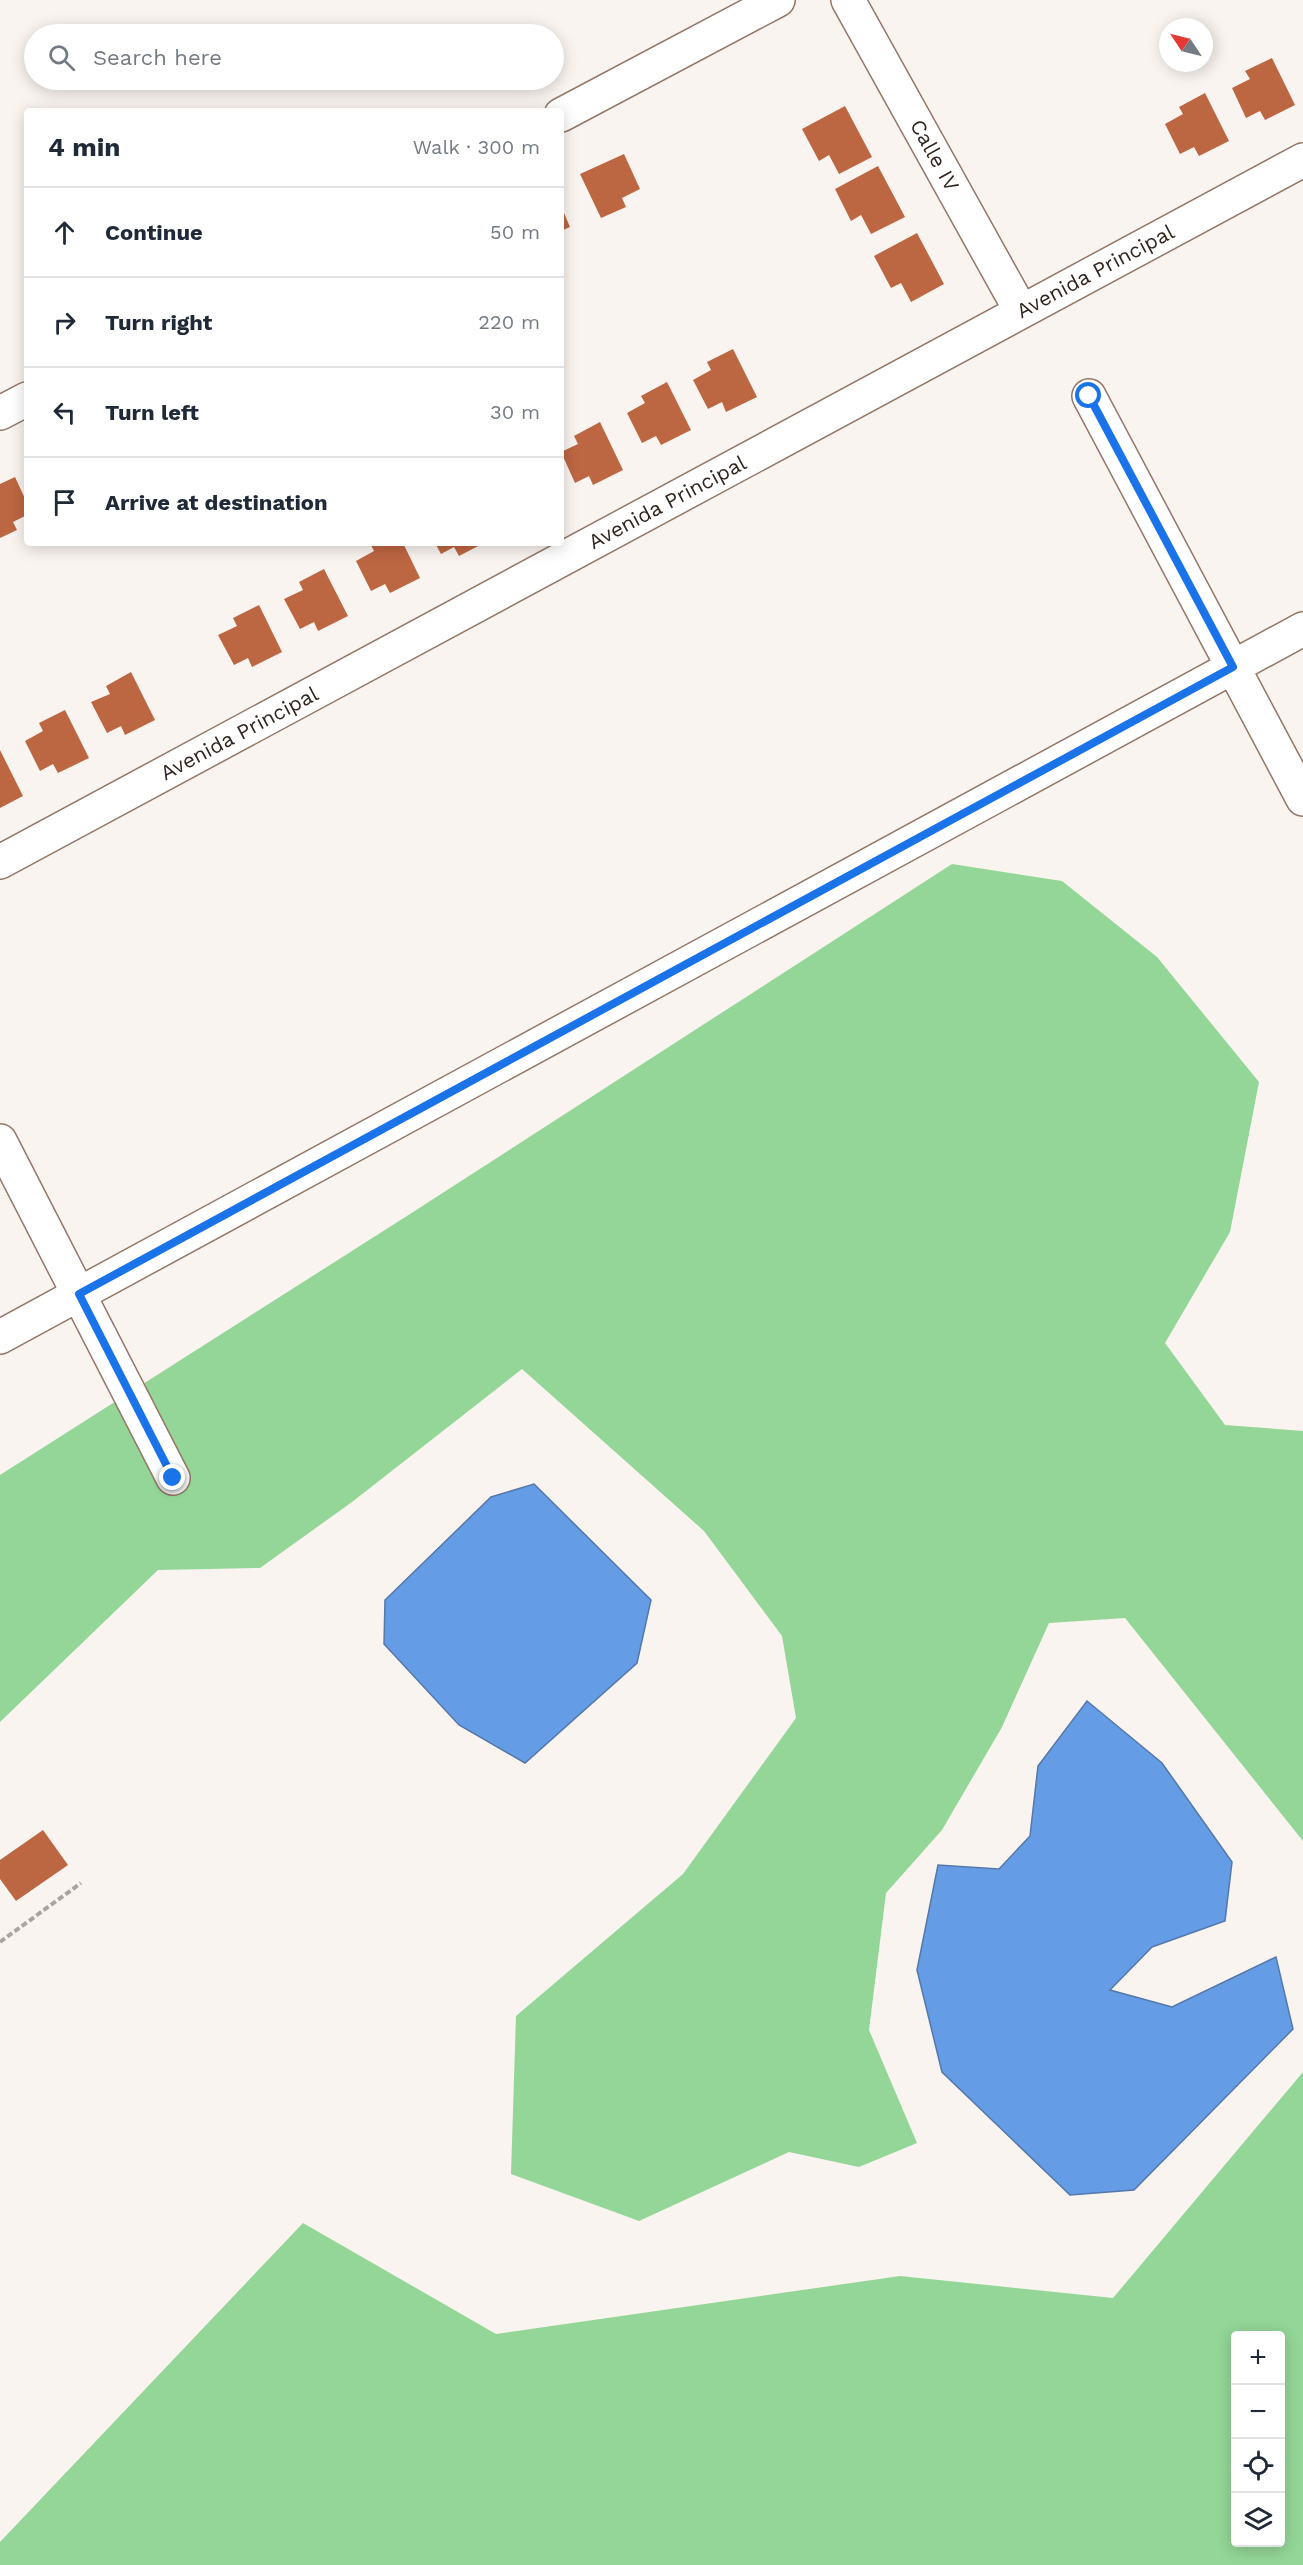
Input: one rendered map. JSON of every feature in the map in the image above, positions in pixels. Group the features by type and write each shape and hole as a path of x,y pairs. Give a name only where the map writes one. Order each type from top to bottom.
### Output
{"street":[{"path":"564,113 778,0"},
{"name":"Calle IV","path":"848,0 1021,311"},
{"name":"Avenida Principal","path":"0,862 1303,160"},
{"path":"1089,396 1303,799"},
{"path":"0,413 24,401"},
{"path":"0,1336 1303,628"},
{"path":"0,1141 173,1478"}],"path":[{"path":"0,1942 81,1883"}],"green space":[{"path":"952,864 1062,881 1157,957 1259,1082 1230,1232 1165,1343 1225,1425 1303,1431 1303,1841 1125,1618 1049,1623 1002,1727 942,1830 886,1893 869,2030 917,2143 859,2167 789,2152 639,2221 511,2174 516,2016 683,1874 796,1718 782,1636 704,1531 522,1369 352,1502 260,1568 158,1570 0,1722 0,1475 410,1214"},
{"path":"1303,2072 1303,2565 0,2565 0,2542 303,2223 496,2334 900,2276 1113,2298"}],"water":[{"path":"534,1484 651,1600 637,1663 525,1763 459,1725 384,1644 385,1600 491,1497"},
{"path":"1087,1701 1162,1763 1232,1862 1225,1921 1152,1947 1110,1990 1172,2007 1276,1957 1293,2029 1134,2190 1070,2195 942,2072 917,1970 938,1865 999,1869 1030,1836 1038,1766"}],"building":[{"path":"1272,58 1295,105 1265,120 1260,111 1246,118 1232,88 1250,79 1245,71"},
{"path":"1205,93 1229,141 1199,156 1194,147 1180,154 1165,124 1183,114 1179,107"},
{"path":"845,106 872,157 839,174 829,155 819,161 802,129"},
{"path":"624,154 640,189 622,198 626,207 601,218 580,174"},
{"path":"878,166 905,217 871,234 861,215 851,221 835,189"},
{"path":"564,213 570,227 564,230"},
{"path":"917,233 944,284 911,302 901,283 891,288 874,256"},
{"path":"733,349 757,397 726,412 722,402 708,409 693,380 711,370 707,362"},
{"path":"667,382 691,430 661,445 656,436 642,443 627,413 645,403 641,396"},
{"path":"600,422 623,470 593,485 589,476 575,483 564,459 564,451 578,444 574,436"},
{"path":"15,477 24,496 24,516 13,522 17,530 0,538 0,484"},
{"path":"372,546 404,546 420,578 390,593 385,584 371,591 356,561 374,551"},
{"path":"437,546 478,546 459,556 454,547 441,554"},
{"path":"324,569 348,616 318,631 314,622 300,629 284,599 303,590 299,582"},
{"path":"259,605 282,652 252,667 248,658 234,665 218,635 237,626 233,618"},
{"path":"131,672 155,720 125,735 121,726 107,733 91,702 110,694 106,686"},
{"path":"65,710 89,758 58,773 53,764 40,771 25,741 43,731 39,723"},
{"path":"0,750 23,796 0,808"},
{"path":"43,1830 68,1865 16,1901 0,1879 0,1860"}],"route":[{"path":"173,1478 79,1294 1233,667 1089,396"}]}
